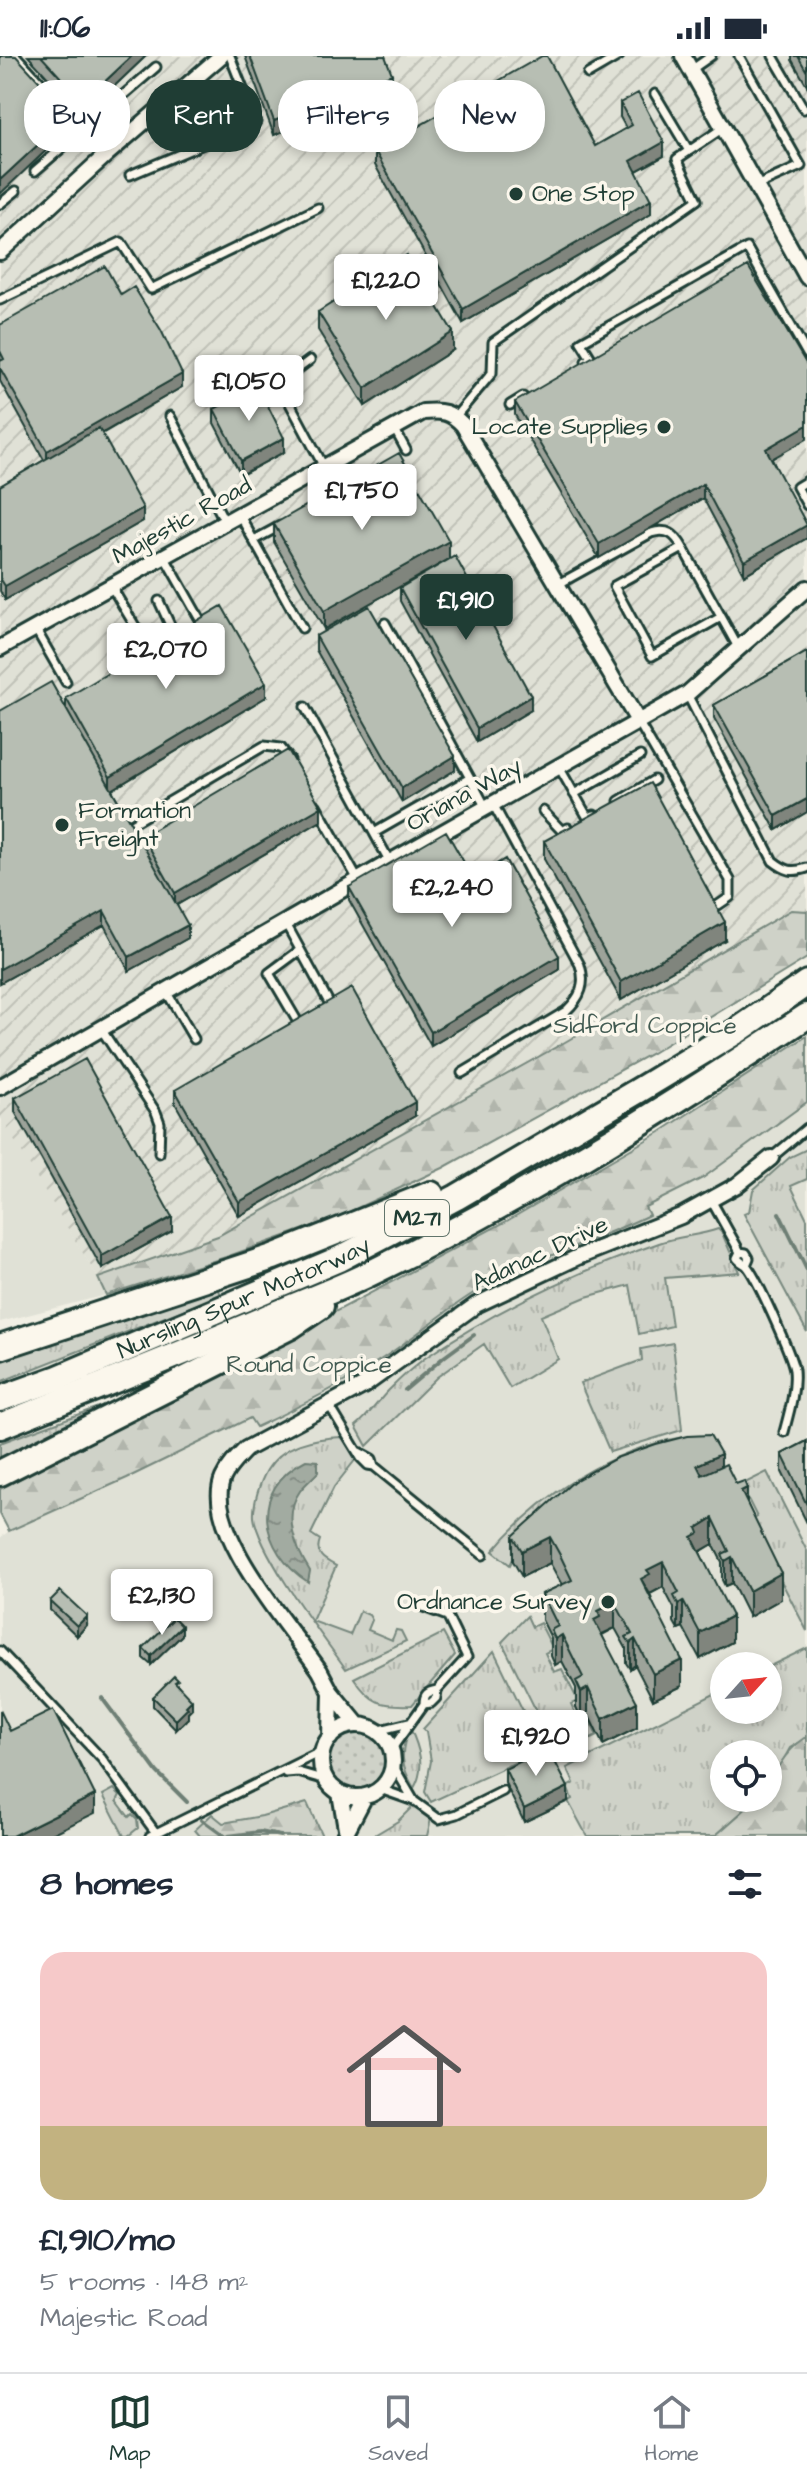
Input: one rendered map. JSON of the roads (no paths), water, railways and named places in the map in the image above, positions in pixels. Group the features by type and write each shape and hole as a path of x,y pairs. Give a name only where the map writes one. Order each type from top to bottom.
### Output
{"highway":[{"name":"Nursling Spur Motorway","path":"0,1399 58,1378 339,1259 457,1197 737,1031 807,983"},
{"name":"Nursling Spur Motorway","path":"0,1426 373,1272 458,1228 614,1139 807,1016"},
{"name":"M271","path":"0,1347 273,1257 366,1222 539,1148"},
{"name":"M271","path":"0,1473 291,1326 373,1272"}],"street":[{"path":"0,252 107,154 222,56"},
{"path":"683,56 807,277"},
{"name":"Majestic Road","path":"0,648 423,412 445,411 455,417"},
{"path":"455,417 463,425 638,721"},
{"name":"Oriana Way","path":"0,1087 687,694 807,588"},
{"name":"Adanac Drive","path":"358,1725 331,1692 320,1671 232,1543 222,1520 219,1501 222,1480 233,1462 246,1449 365,1385 450,1323 505,1290 681,1216 737,1185 771,1158"},
{"path":"326,1745 341,1729 358,1725 376,1731 386,1739 392,1758 389,1778 380,1789 354,1797 340,1793 326,1780 321,1765 331,1692"},
{"path":"340,1793 345,1832"},
{"path":"345,1832 365,1796"}],"lane":[{"path":"16,56 38,80"},
{"path":"130,175 256,122 222,56"},
{"path":"588,74 619,56"},
{"path":"691,70 711,56"},
{"path":"739,56 801,166 756,186"},
{"path":"773,56 804,109"},
{"path":"130,88 156,67"},
{"path":"655,94 689,151"},
{"path":"455,417 492,373 493,342 697,200 677,159 723,128"},
{"path":"35,171 56,152"},
{"path":"0,204 16,191"},
{"path":"0,300 121,242 151,289 318,208"},
{"path":"577,366 591,358 581,342 747,248 807,354"},
{"path":"310,360 279,383 324,467"},
{"path":"510,405 537,389"},
{"path":"170,416 225,522"},
{"path":"394,428 406,450"},
{"path":"807,481 797,487 807,505"},
{"path":"239,514 302,628"},
{"path":"254,540 293,518"},
{"path":"557,585 651,533 662,530 670,532 683,548 739,649"},
{"path":"683,548 614,586 652,656 721,617"},
{"path":"164,556 202,623"},
{"path":"111,586 144,641 171,627 159,601"},
{"path":"385,623 584,977 578,1000 566,1011 462,1073"},
{"path":"35,628 66,682"},
{"path":"687,694 773,861 786,871 807,868"},
{"path":"305,707 390,862"},
{"path":"638,721 730,880 730,897 711,910"},
{"path":"131,824 264,746 281,748 292,762"},
{"path":"574,794 640,756"},
{"path":"559,767 588,818"},
{"path":"374,833 470,778"},
{"path":"614,803 654,780"},
{"path":"314,802 358,880"},
{"path":"543,811 562,831 601,811"},
{"path":"285,922 333,1009"},
{"path":"299,1024 269,973 300,950"},
{"path":"166,991 194,1039"},
{"path":"101,1029 156,1112 160,1123 159,1153"},
{"path":"771,1158 807,1128"},
{"path":"711,1200 740,1252 746,1253 749,1258 746,1265 790,1354 794,1370 784,1432"},
{"path":"329,1405 359,1452 372,1459 374,1466 483,1555"},
{"path":"414,1801 392,1758 409,1723 424,1704 424,1697 437,1690 467,1657 447,1616 423,1607"},
{"path":"0,1651 102,1759 153,1834 280,1773 326,1745"},
{"path":"376,1731 409,1723"},
{"path":"280,1773 298,1772 326,1780"},
{"path":"380,1789 414,1801 439,1819 447,1819 503,1791"}],"water":[{"path":"306,1460 318,1461 318,1472 302,1488 295,1501 292,1521 296,1543 310,1571 308,1582 279,1554 267,1520 268,1503 275,1487 287,1472"}],"waterway":[{"path":"779,1213 807,1270"},
{"path":"405,1390 474,1335"},
{"path":"102,1698 157,1772 187,1802"},
{"path":"202,1820 224,1836"},
{"path":"228,1836 260,1832 280,1836"}],"place":[{"name":"One Stop","path":"516,194"},
{"name":"Locate Supplies","path":"664,427"},
{"name":"Formation Freight","path":"62,825"},
{"name":"Ordnance Survey","path":"608,1602"}],"park label":[{"name":"Sidford Coppice","path":"645,1026"},
{"name":"Round Coppice","path":"309,1365"}]}
